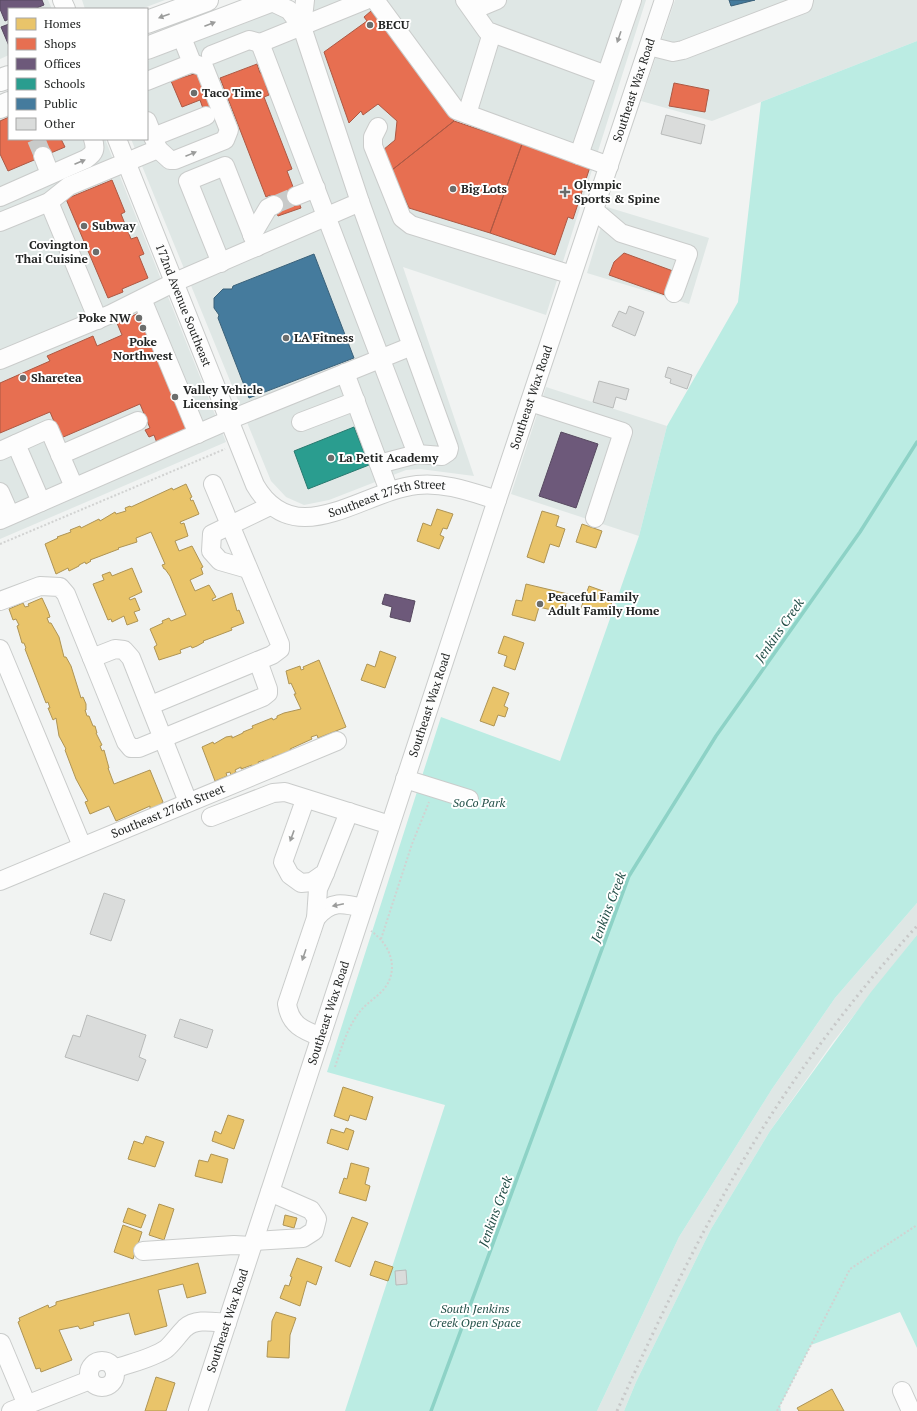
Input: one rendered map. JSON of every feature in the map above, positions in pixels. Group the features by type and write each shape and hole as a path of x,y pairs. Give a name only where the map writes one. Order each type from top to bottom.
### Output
{"main road":[{"path":"148,22 207,0"},
{"path":"148,48 272,0"}],"street":[{"path":"272,0 288,10 302,27 360,202 449,448 448,452 442,456 417,454 379,464"},
{"path":"302,27 305,0"},
{"path":"211,55 249,40 260,43 366,0"},
{"path":"375,0 456,110 609,166"},
{"path":"579,155 632,0"},
{"name":"Southeast Wax Road","path":"198,1411 497,500 664,0"},
{"path":"649,46 673,52 683,50 803,4 804,0"},
{"path":"492,1 469,5 487,31 606,75"},
{"path":"468,114 492,33"},
{"path":"181,35 192,63"},
{"path":"260,43 417,454"},
{"path":"148,81 192,63 204,67 229,130 228,137 225,140 174,160 170,160 153,136"},
{"path":"1,218 49,202 69,186 126,162 153,136 206,116"},
{"path":"378,127 373,137 374,151 402,218 411,226 572,275"},
{"path":"0,197 86,159 93,154 96,148 93,140"},
{"name":"172nd Avenue Southeast","path":"117,140 255,485 273,508"},
{"path":"43,156 50,174"},
{"path":"220,263 188,181 225,166 255,241"},
{"path":"296,196 316,188"},
{"path":"49,202 98,320"},
{"path":"0,360 98,320 175,282 220,263 255,241 327,218 360,202"},
{"path":"255,241 265,213 274,205"},
{"path":"594,210 621,233 688,254 674,292"},
{"path":"142,299 198,434"},
{"path":"0,492 5,517 229,420 412,346"},
{"path":"345,373 389,491"},
{"path":"301,422 356,401"},
{"path":"530,402 623,432 595,518"},
{"path":"60,455 138,421"},
{"path":"0,451 49,429 74,487"},
{"path":"16,444 42,502"},
{"name":"Southeast 275th Street","path":"273,508 304,518 318,516 389,491 415,485 435,483 497,500"},
{"path":"151,705 278,652 280,644 212,484"},
{"path":"248,569 220,561 211,551 212,534 230,525 273,508"},
{"path":"0,601 40,586 60,587 66,594 126,742 131,748 139,748 164,739 263,697 268,693 268,689 258,661"},
{"path":"0,648 82,846"},
{"path":"92,658 115,649 124,650 132,658 188,802"},
{"name":"Southeast 276th Street","path":"0,881 337,741"},
{"path":"406,779 469,799"},
{"path":"211,817 273,793 285,792 305,800 390,825"},
{"path":"305,800 283,862 290,875 301,883 312,882 325,873"},
{"path":"321,1037 299,1028 288,1012 287,1004 316,918 318,889 349,812"},
{"path":"316,918 323,909 334,905 344,903 363,908"},
{"path":"143,1251 234,1245 303,1238 314,1231 317,1219 311,1210 270,1192"},
{"path":"1,1343 19,1408 90,1380 101,1387 109,1384 114,1377 114,1369 166,1349 186,1328 194,1323 205,1321 227,1323"},
{"path":"902,1391 911,1411"}],"path":[{"path":"0,544 228,447"},
{"path":"381,939 412,844 436,788"},
{"path":"335,1068 342,1043 352,1023 365,1006 384,989 391,976 393,962 386,946 381,939 370,930 357,926"},
{"path":"777,1411 850,1268 917,1225"}],"shaded area":[{"path":"0,0 48,0 52,8 8,8 8,55 0,59"},
{"path":"82,0 165,0 144,8 85,8"},
{"path":"312,0 646,0 546,315 403,267 474,476 420,469 406,470 329,500 304,505 286,497 271,481 131,140 148,140 148,61 268,10 278,12 287,22 311,13"},
{"path":"675,0 917,0 917,41 712,121 641,101"},
{"path":"8,115 8,140 105,140 226,442 0,539 0,119"},
{"path":"607,207 709,238 689,304 587,273"},
{"path":"546,387 667,426 639,536 511,494"},
{"path":"917,903 917,935 833,1042 770,1131 711,1229 636,1382 624,1411 597,1411 679,1237 772,1089 835,998"}],"green space":[{"path":"917,41 917,903 835,998 772,1089 679,1237 597,1411 345,1411 445,1105 327,1072 441,717 560,761 639,536 667,426 738,302 761,102"},
{"path":"917,935 917,1348 900,1312 811,1345 780,1406 781,1411 624,1411 636,1382 711,1229 770,1131 871,992"}],"building: Homes":[{"path":"186,484 192,497 190,498 191,501 193,500 199,514 180,522 181,524 184,523 188,536 175,541 179,551 192,546 203,567 201,568 203,574 190,580 195,591 209,585 216,597 212,599 213,601 232,593 237,611 239,610 244,623 231,628 232,630 203,641 204,642 197,646 192,648 191,646 180,650 181,653 159,660 154,647 157,645 150,629 163,623 162,621 169,618 171,621 186,615 170,576 162,565 165,564 151,532 136,538 137,542 90,560 91,561 86,564 85,562 69,571 68,568 56,574 45,544 58,538 57,537 71,532 70,530 80,526 81,528 99,519 100,521 115,512 116,514 126,511 125,508 131,507 172,488 173,490"},
{"path":"437,509 453,514 447,529 443,528 440,535 444,537 439,549 417,541 423,523 431,526"},
{"path":"542,511 559,516 556,526 565,529 559,547 550,544 544,563 527,557"},
{"path":"582,524 602,531 596,548 576,542"},
{"path":"132,568 142,592 129,598 130,600 135,598 140,610 134,612 138,621 127,625 124,616 112,622 111,619 108,620 93,584 104,580 102,575 110,572 112,576"},
{"name":"Peaceful Family Adult Family Home","path":"526,584 568,594 564,613 539,607 535,621 512,615 516,600 522,601"},
{"path":"589,586 614,595 607,617 581,608"},
{"path":"42,598 50,617 47,618 49,623 51,623 59,637 64,657 66,657 71,666 81,698 83,697 86,704 85,710 87,716 89,716 93,726 95,726 96,733 102,745 100,746 102,751 104,750 108,768 114,784 150,770 163,802 158,806 150,809 150,806 116,821 109,806 90,814 85,802 88,801 76,779 65,750 66,749 59,736 56,718 53,720 48,708 50,708 48,702 46,703 24,643 22,643 17,626 19,625 16,619 13,620 9,609 23,603 25,607 29,606 28,604"},
{"path":"504,636 524,643 515,670 504,666 507,656 498,653"},
{"path":"380,651 396,657 385,688 361,680 367,664 375,667"},
{"path":"319,660 346,727 318,738 317,735 311,737 312,739 290,749 291,751 272,757 265,762 264,760 258,762 259,764 252,767 252,765 241,769 241,767 235,770 236,772 231,775 230,772 226,773 227,776 215,781 202,747 213,742 214,744 226,737 232,736 232,738 253,728 252,726 272,718 273,720 277,718 277,716 284,713 301,709 291,683 289,684 286,671 300,666 301,670 304,669 303,667"},
{"path":"493,687 509,693 504,706 508,708 505,717 498,715 494,726 480,721"},
{"path":"343,1087 373,1097 366,1120 350,1115 348,1121 334,1116"},
{"path":"228,1115 244,1120 234,1149 212,1141 215,1131 221,1134"},
{"path":"346,1128 354,1131 348,1150 327,1143 331,1129 344,1133"},
{"path":"146,1136 164,1142 155,1167 128,1159 134,1141 143,1144"},
{"path":"211,1154 228,1159 222,1183 195,1176 199,1160 208,1162"},
{"path":"351,1163 369,1168 365,1184 370,1186 366,1201 339,1193 344,1178 347,1179"},
{"path":"159,1204 174,1209 164,1240 149,1235"},
{"path":"128,1208 146,1215 141,1228 123,1222"},
{"path":"285,1215 297,1218 294,1228 283,1225"},
{"path":"352,1217 368,1223 350,1267 335,1261"},
{"path":"123,1225 142,1232 133,1259 114,1252"},
{"path":"297,1258 322,1267 316,1285 307,1281 300,1306 280,1298 285,1285 289,1286 292,1277 290,1276"},
{"path":"375,1261 393,1267 388,1281 370,1275"},
{"path":"198,1263 206,1293 187,1298 183,1284 158,1290 167,1326 135,1335 129,1313 93,1322 94,1325 80,1329 78,1326 59,1330 72,1360 41,1372 40,1368 36,1369 18,1322 20,1321 19,1318 48,1305 49,1308 56,1305 56,1302"},
{"path":"276,1312 296,1318 290,1335 289,1358 267,1357 268,1341 271,1341 272,1321"},
{"path":"156,1377 175,1383 166,1411 145,1411"},
{"path":"832,1389 844,1411 799,1411 797,1408"}],"building: Shops":[{"path":"371,11 454,121 392,170 383,150 395,140 397,121 378,104 363,115 361,111 349,123 324,52 367,21 364,17"},
{"path":"257,64 260,73 263,72 268,85 266,86 269,95 264,97 292,169 287,171 301,208 278,216 270,195 266,197 220,78"},
{"name":"Taco Time","path":"204,71 218,109 205,114 200,100 182,107 171,81"},
{"path":"674,83 709,90 705,112 669,106"},
{"path":"8,117 8,140 62,140 65,147 8,171 0,154 0,121"},
{"name":"Big Lots","path":"454,121 522,144 490,233 409,208 392,170"},
{"path":"522,144 590,167 573,219 568,217 555,255 490,233"},
{"path":"112,180 125,212 121,214 131,239 137,237 144,254 139,256 148,278 122,289 123,292 108,298 66,199"},
{"path":"624,253 673,271 665,295 609,275 614,262"},
{"path":"141,312 191,428 157,443 154,435 149,437 145,430 150,428 140,404 61,438 50,412 0,433 0,383 50,361 47,356 93,336 97,346 122,335 117,323"}],"building: Offices":[{"path":"0,0 42,0 44,5 36,8 8,8 8,20 5,21 0,9"},
{"path":"8,24 8,44 1,27"},
{"path":"561,432 598,444 576,508 539,496"},
{"path":"385,594 415,601 410,622 390,617 392,607 382,604"}],"building: Schools":[{"name":"La Petit Academy","path":"354,427 369,465 308,489 294,451"}],"building: Public":[{"path":"729,0 755,0 731,6"},
{"name":"LA Fitness","path":"314,254 354,358 249,398 218,318 219,315 214,308 214,298 223,289 232,289 233,286"}],"building: Other":[{"path":"666,115 705,125 701,144 661,134"},
{"path":"629,306 644,312 635,336 612,326 619,311 626,314"},
{"path":"668,367 692,375 687,389 670,383 671,379 665,377"},
{"path":"599,381 629,389 626,400 616,397 613,408 593,402"},
{"path":"104,893 125,900 111,941 90,934"},
{"path":"87,1015 146,1035 139,1057 146,1060 138,1081 65,1057 73,1035 80,1037"},
{"path":"180,1019 213,1030 207,1048 174,1037"},
{"path":"406,1270 407,1284 396,1285 395,1271"}],"waterway":[{"name":"Jenkins Creek","path":"431,1411 629,876 716,736 860,532 917,442"}],"tunnel":[{"path":"36,140 43,156"},
{"path":"274,205 296,196"}],"railway":[{"path":"617,1411 695,1249 747,1154 784,1095 826,1036 871,979 917,926"}],"place":[{"name":"BECU","path":"370,25"},
{"name":"Taco Time","path":"194,93"},
{"name":"Big Lots","path":"453,189"},
{"name":"Olympic Sports & Spine","path":"565,192"},
{"name":"Subway","path":"84,226"},
{"name":"Covington Thai Cuisine","path":"96,252"},
{"name":"Poke NW","path":"139,318"},
{"name":"Poke Northwest","path":"143,328"},
{"name":"LA Fitness","path":"286,338"},
{"name":"Sharetea","path":"23,378"},
{"name":"Valley Vehicle Licensing","path":"175,397"},
{"name":"La Petit Academy","path":"331,458"},
{"name":"Peaceful Family Adult Family Home","path":"540,604"}],"park label":[{"name":"SoCo Park","path":"479,803"},
{"name":"South Jenkins Creek Open Space","path":"475,1316"}]}
